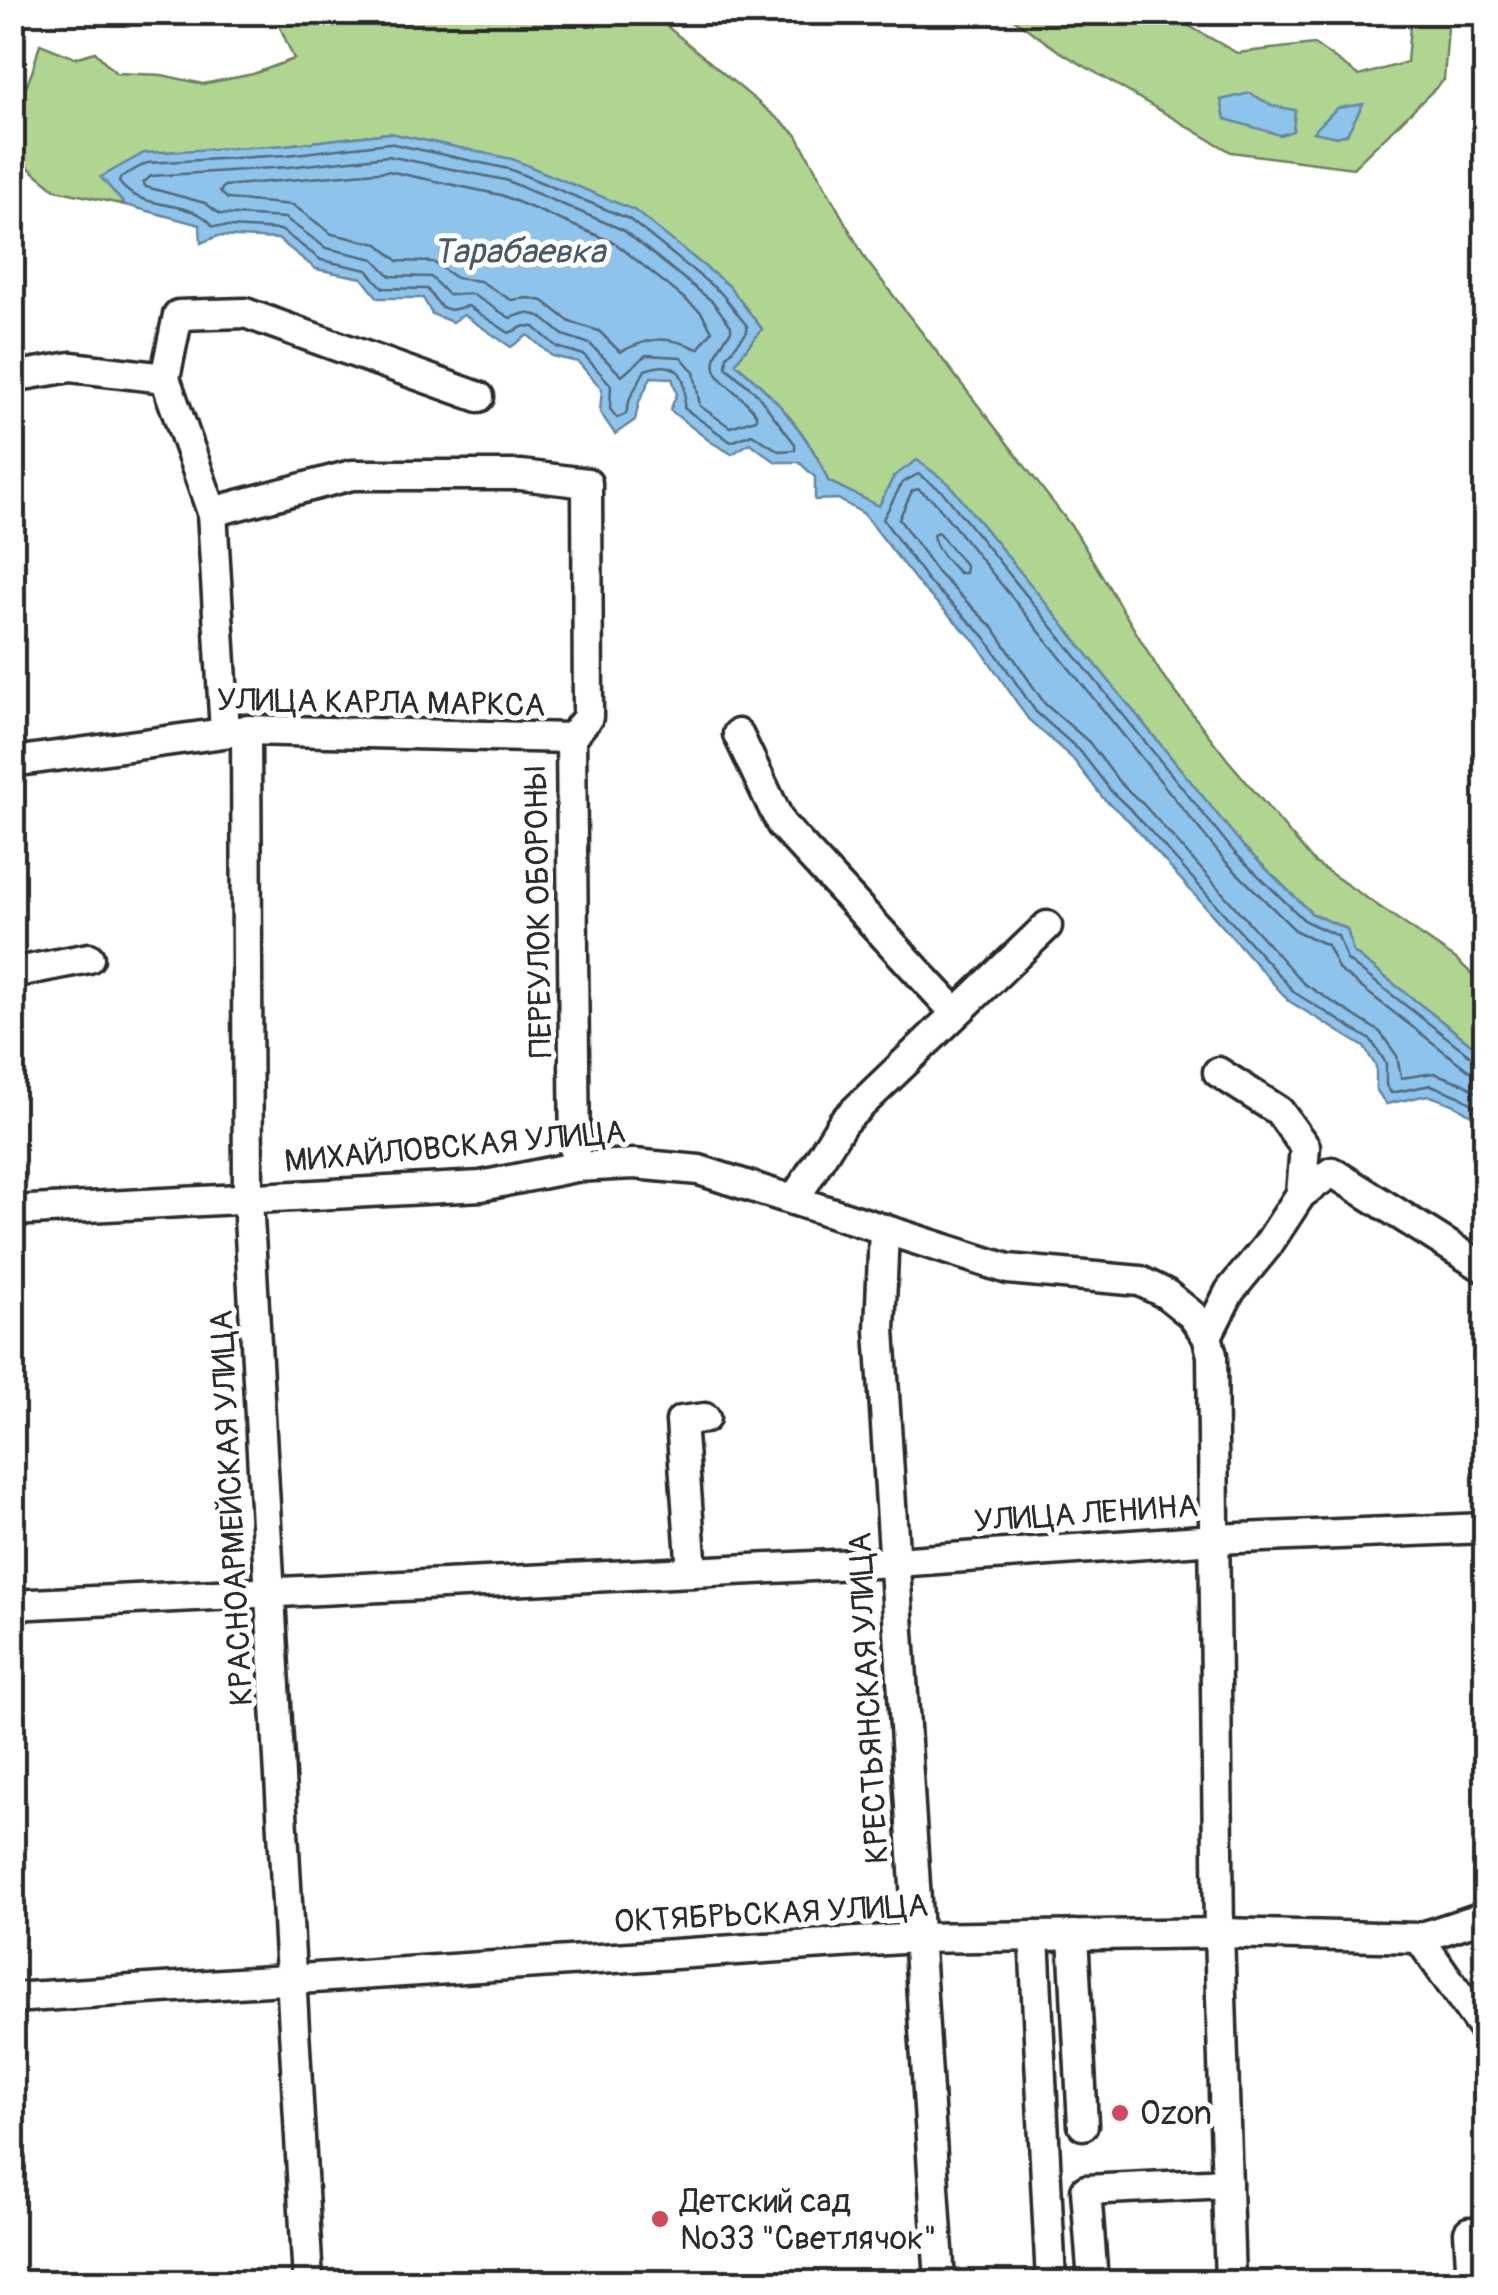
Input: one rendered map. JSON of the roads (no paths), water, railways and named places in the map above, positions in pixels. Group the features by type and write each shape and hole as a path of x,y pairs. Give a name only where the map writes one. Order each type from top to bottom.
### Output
{"street":[{"name":"КРАСНОАРМЕЙСКАЯ УЛИЦА","path":"308,2282 248,1199 235,731 212,512 166,378 178,315 245,313 479,397"},
{"path":"12,376 72,367 166,378"},
{"name":"ПЕРЕУЛОК ОБОРОНЫ","path":"212,512 352,475 521,475 587,483 588,717 571,738 576,1167"},
{"name":"УЛИЦА КАРЛА МАРКСА","path":"12,762 235,731 571,738"},
{"path":"738,734 781,824 956,1013"},
{"path":"794,1200 842,1122 1047,926"},
{"path":"12,974 89,958"},
{"path":"1218,1072 1279,1111 1305,1147 1302,1194"},
{"name":"МИХАЙЛОВСКАЯ УЛИЦА","path":"12,1211 482,1186 576,1167 634,1164 699,1170 1008,1270 1140,1282 1166,1294 1192,1315 1208,1336"},
{"path":"1230,2282 1218,1933 1212,1355 1208,1336 1230,1291 1302,1194 1332,1172 1486,1269"},
{"name":"КРЕСТЬЯНСКАЯ УЛИЦА","path":"884,1229 880,1330 940,2282"},
{"path":"692,1572 680,1420 705,1418"},
{"name":"УЛИЦА ЛЕНИНА","path":"12,1606 1486,1528"},
{"name":"ОКТЯБРЬСКАЯ УЛИЦА","path":"12,1998 916,1938 1218,1933 1419,1938 1486,1916"},
{"path":"1073,1935 1082,2125"},
{"path":"1034,1936 1052,2282"},
{"path":"1419,1938 1486,2033"},
{"path":"1046,2192 1227,2183"},
{"path":"1086,2190 1093,2282"},
{"path":"1470,2232 1472,2282"}],"water":[{"path":"1250,93 1273,106 1295,110 1293,131 1280,135 1225,119 1221,100"},
{"path":"1363,104 1347,134 1337,137 1313,132 1337,108"},
{"name":"Тарабаевка","path":"390,133 512,159 634,210 729,286 762,329 735,363 789,416 828,481 879,506 894,476 917,460 948,483 1243,846 1312,914 1347,929 1353,952 1485,1055 1485,1124 1455,1105 1428,1095 1386,1104 1376,1089 1376,1066 1364,1047 1289,1001 1128,820 1103,798 1073,759 1028,719 976,642 921,587 864,514 838,499 815,500 815,477 799,462 776,462 750,443 732,454 711,442 670,410 677,394 672,378 651,377 635,420 615,434 600,412 602,389 578,362 552,356 528,335 511,347 464,315 452,322 432,314 423,298 378,298 362,278 316,269 278,239 218,236 201,243 200,225 125,205 101,177 144,153 286,145"}],"place":[{"name":"Ozon","path":"1120,2113"},
{"name":"Детский сад №33 \"Светлячок\"","path":"660,2219"}]}
